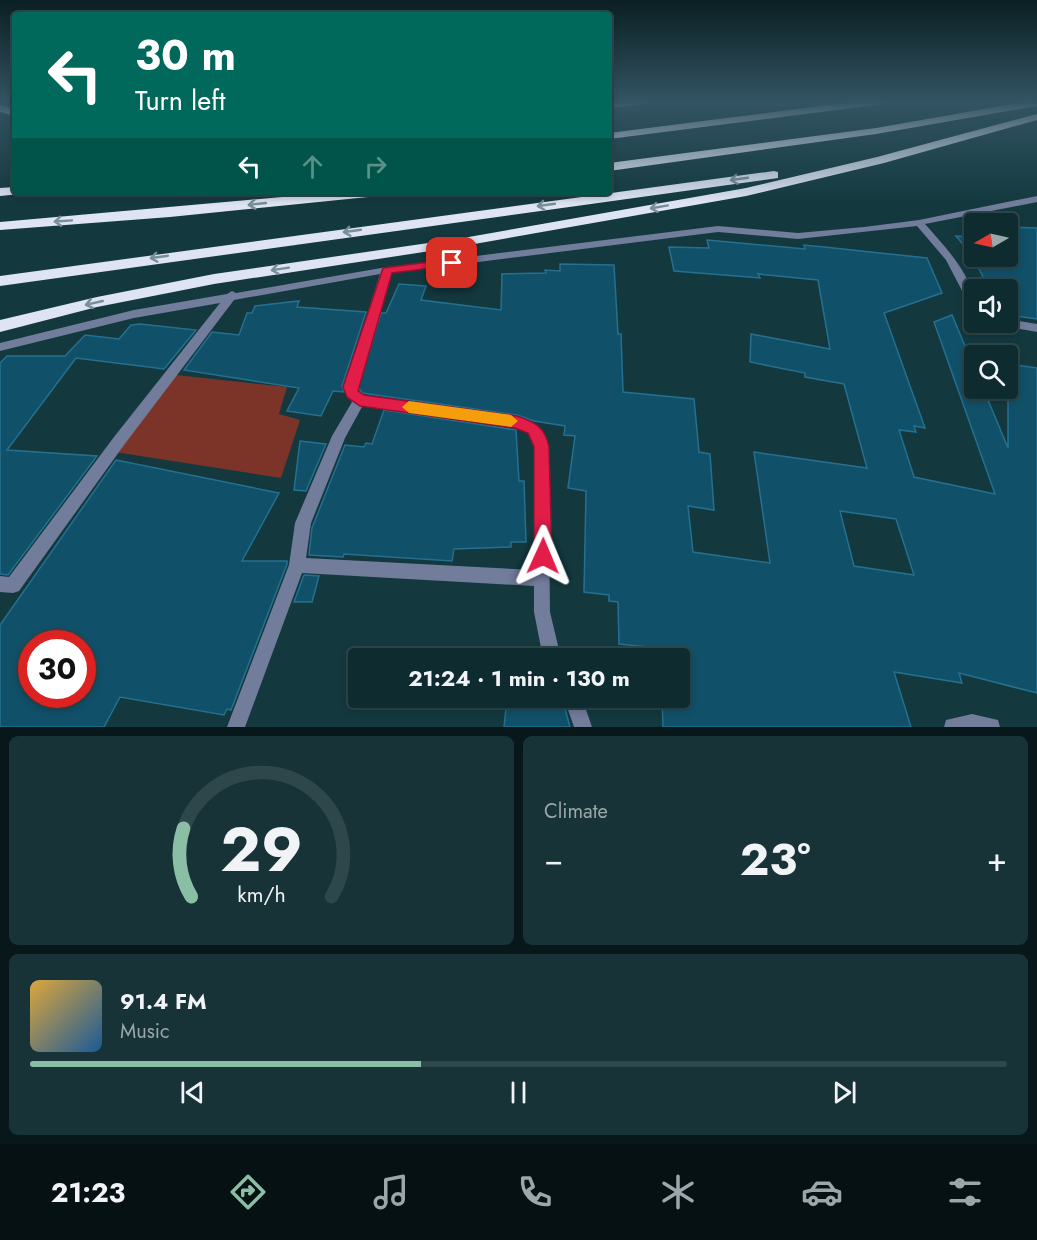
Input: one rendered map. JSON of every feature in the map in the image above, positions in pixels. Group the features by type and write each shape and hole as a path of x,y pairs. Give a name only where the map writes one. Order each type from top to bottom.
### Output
{"highway":[{"path":"612,167 847,135"},
{"path":"0,326 97,302 214,279 463,242 746,192 880,160 965,135"},
{"path":"0,281 132,261 880,160"},
{"path":"0,226 170,213 348,195"}],"street":[{"path":"0,347 134,314 232,295 387,270 718,229 798,236 919,223 1037,199"},
{"path":"919,223 950,259 964,285"},
{"path":"387,270 350,387 355,398 360,400 517,422 533,429 539,436 542,459 542,612 550,648"},
{"path":"0,584 13,585 119,441 232,295"},
{"path":"1018,325 1037,328"},
{"path":"236,727 297,565 303,523 339,436 360,400"},
{"path":"297,565 542,579"},
{"path":"576,708 583,727"},
{"path":"953,727 972,723 991,727"}],"shaded area":[{"path":"176,375 287,387 279,414 300,420 281,478 115,452"}],"building":[{"path":"1018,227 1037,228 1037,319 1018,316 1018,279 984,279 978,267 1018,267"},
{"path":"956,236 964,236 964,246"},
{"path":"707,240 805,249 804,245 927,258 942,293 884,313 925,428 914,426 916,432 899,430 914,477 995,494 934,322 952,315 965,345 964,399 988,399 1008,448 1008,399 1018,399 1018,365 1037,368 1037,693 959,673 962,683 894,672 911,727 663,727 662,708 690,708 690,648 619,644 618,602 609,601 609,595 584,592 586,491 568,488 575,436 564,435 565,426 534,421 517,415 362,393 358,387 381,313 386,313 399,284 426,286 421,300 501,310 502,274 560,271 560,264 614,265 618,334 621,334 623,392 694,399 699,452 710,454 714,510 688,506 693,552 770,563 754,452 867,468 844,384 805,377 805,373 750,362 751,334 830,349 818,280 758,274 760,278 674,271 669,247 709,248","holes":["840,511 896,519 914,575 854,566"]},
{"path":"299,301 297,307 366,312 342,386 344,392 333,391 321,416 287,411 299,388 184,370 212,332 239,335 247,313 252,313 255,306"},
{"path":"131,325 196,330 164,369 76,358 7,450 97,456 8,575 0,574 0,363 7,356 65,356 85,335 119,339"},
{"path":"384,410 516,430 519,481 524,481 526,542 511,542 511,547 454,549 452,561 344,554 343,557 309,555 312,528 345,445 364,447 366,443 372,444"},
{"path":"300,441 326,444 306,491 294,490"},
{"path":"116,460 279,493 242,561 287,561 287,564 231,710 227,709 224,715 120,697 104,727 0,727 0,625"},
{"path":"304,575 319,576 312,602 294,602"},
{"path":"506,708 565,708 570,727 504,727"}],"slow traffic":[{"path":"409,407 511,421"}],"route":[{"path":"452,263 387,270 350,387 355,398 360,400 517,422 533,429 539,436 541,447 543,556"}]}
